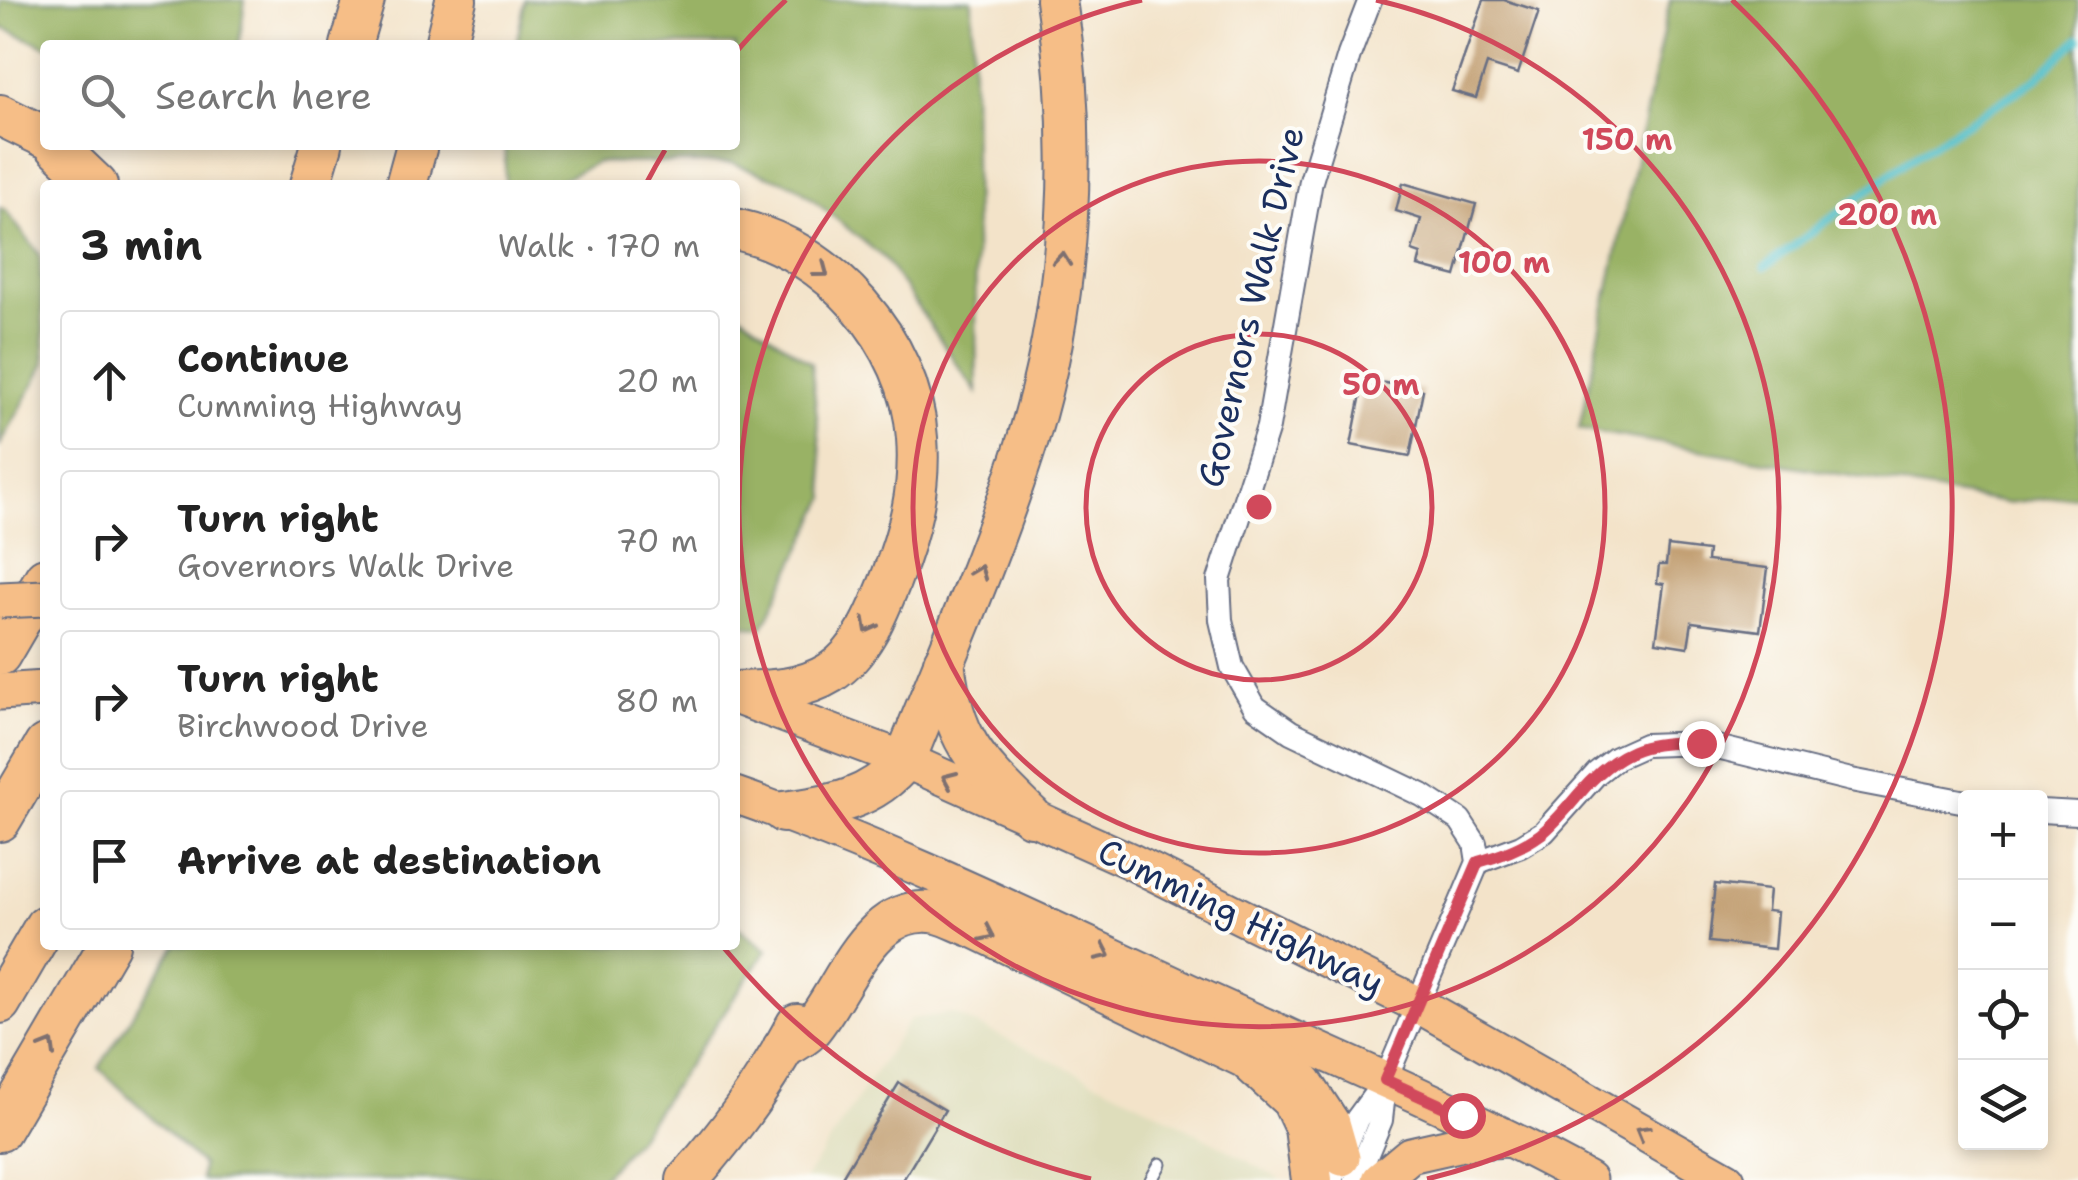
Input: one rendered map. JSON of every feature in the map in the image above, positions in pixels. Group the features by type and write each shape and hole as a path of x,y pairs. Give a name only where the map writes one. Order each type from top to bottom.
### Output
{"highway":[{"path":"352,40 364,0"},
{"path":"446,40 456,0"},
{"path":"783,812 821,808 856,798 884,782 905,760 1028,438 1054,326 1064,242 1068,138 1056,0"},
{"path":"0,115 40,135"},
{"path":"60,150 92,180"},
{"path":"312,180 320,150"},
{"path":"407,180 416,150"},
{"path":"740,231 780,244 812,263 843,287 870,317 907,389 918,434 918,477 902,552 868,631 853,653 833,672 808,684 740,694"},
{"path":"0,655 40,587"},
{"path":"944,662 952,716 972,756 1031,816"},
{"path":"0,822 40,754"},
{"path":"688,1180 715,1149 784,1048 829,966 851,936 872,916 906,901 984,898"},
{"path":"784,1048 806,1034 834,999 870,935 909,913 938,913 1246,1058 1292,1100 1305,1128 1336,1174"},
{"path":"0,1003 40,935"},
{"path":"0,1131 106,950"}],"main road":[{"path":"0,600 40,598"},
{"path":"0,692 40,689"},
{"name":"Cumming Highway","path":"740,696 905,760 1148,870 1416,1003 1727,1180"},
{"path":"740,798 783,812 984,898 1385,1080 1588,1180"},
{"path":"1253,1021 1259,1035 1305,1082 1332,1123 1336,1174"},
{"path":"1380,1180 1410,1156 1472,1142 1510,1139"}],"street":[{"name":"Governors Walk Drive","path":"1370,0 1311,180 1268,426 1220,580 1221,620 1232,667 1254,707 1291,732 1422,794 1460,820 1475,843 1478,862"},
{"path":"1336,1174 1381,1120 1385,1080 1478,862 1521,846 1544,832 1597,773 1616,758 1662,742 1701,743 1851,780 1958,800"},
{"path":"2048,811 2078,813"}],"lane":[{"path":"1150,1180 1160,1164"}],"shaded area":[{"path":"952,1013 1155,1110 1282,1180 804,1180 910,1019"}],"green space":[{"path":"0,0 245,0 240,40 40,40 40,44 0,27"},
{"path":"525,0 972,0 977,393 884,258 795,185 732,163 597,162 560,180 505,180 505,150 740,150 740,40 517,40"},
{"path":"1670,0 2078,0 2078,495 2006,503 1579,429"},
{"path":"0,208 40,255 40,373 0,445"},
{"path":"740,313 811,363 826,498 762,628 740,624"},
{"path":"740,929 767,950 639,1136 600,1180 201,1180 202,1165 99,1068 173,950 740,950"}],"building":[{"path":"1484,0 1504,0 1539,11 1518,74 1487,64 1476,98 1452,91"},
{"path":"1403,183 1476,204 1456,276 1418,266 1421,254 1412,251 1421,219 1396,211"},
{"path":"1364,379 1423,390 1410,456 1351,445"},
{"path":"1668,546 1708,551 1707,561 1768,568 1760,631 1692,622 1688,647 1656,642 1664,584 1657,583 1659,565 1666,565"},
{"path":"1715,884 1769,890 1767,911 1777,912 1774,949 1709,942"},
{"path":"899,1083 945,1110 903,1180 840,1180"}],"waterway":[{"path":"1765,267 1916,155 2035,80 2078,39"}],"route":[{"path":"1462,1115 1385,1080 1478,862 1521,846 1544,832 1597,773 1616,758 1645,745 1701,743"}]}
